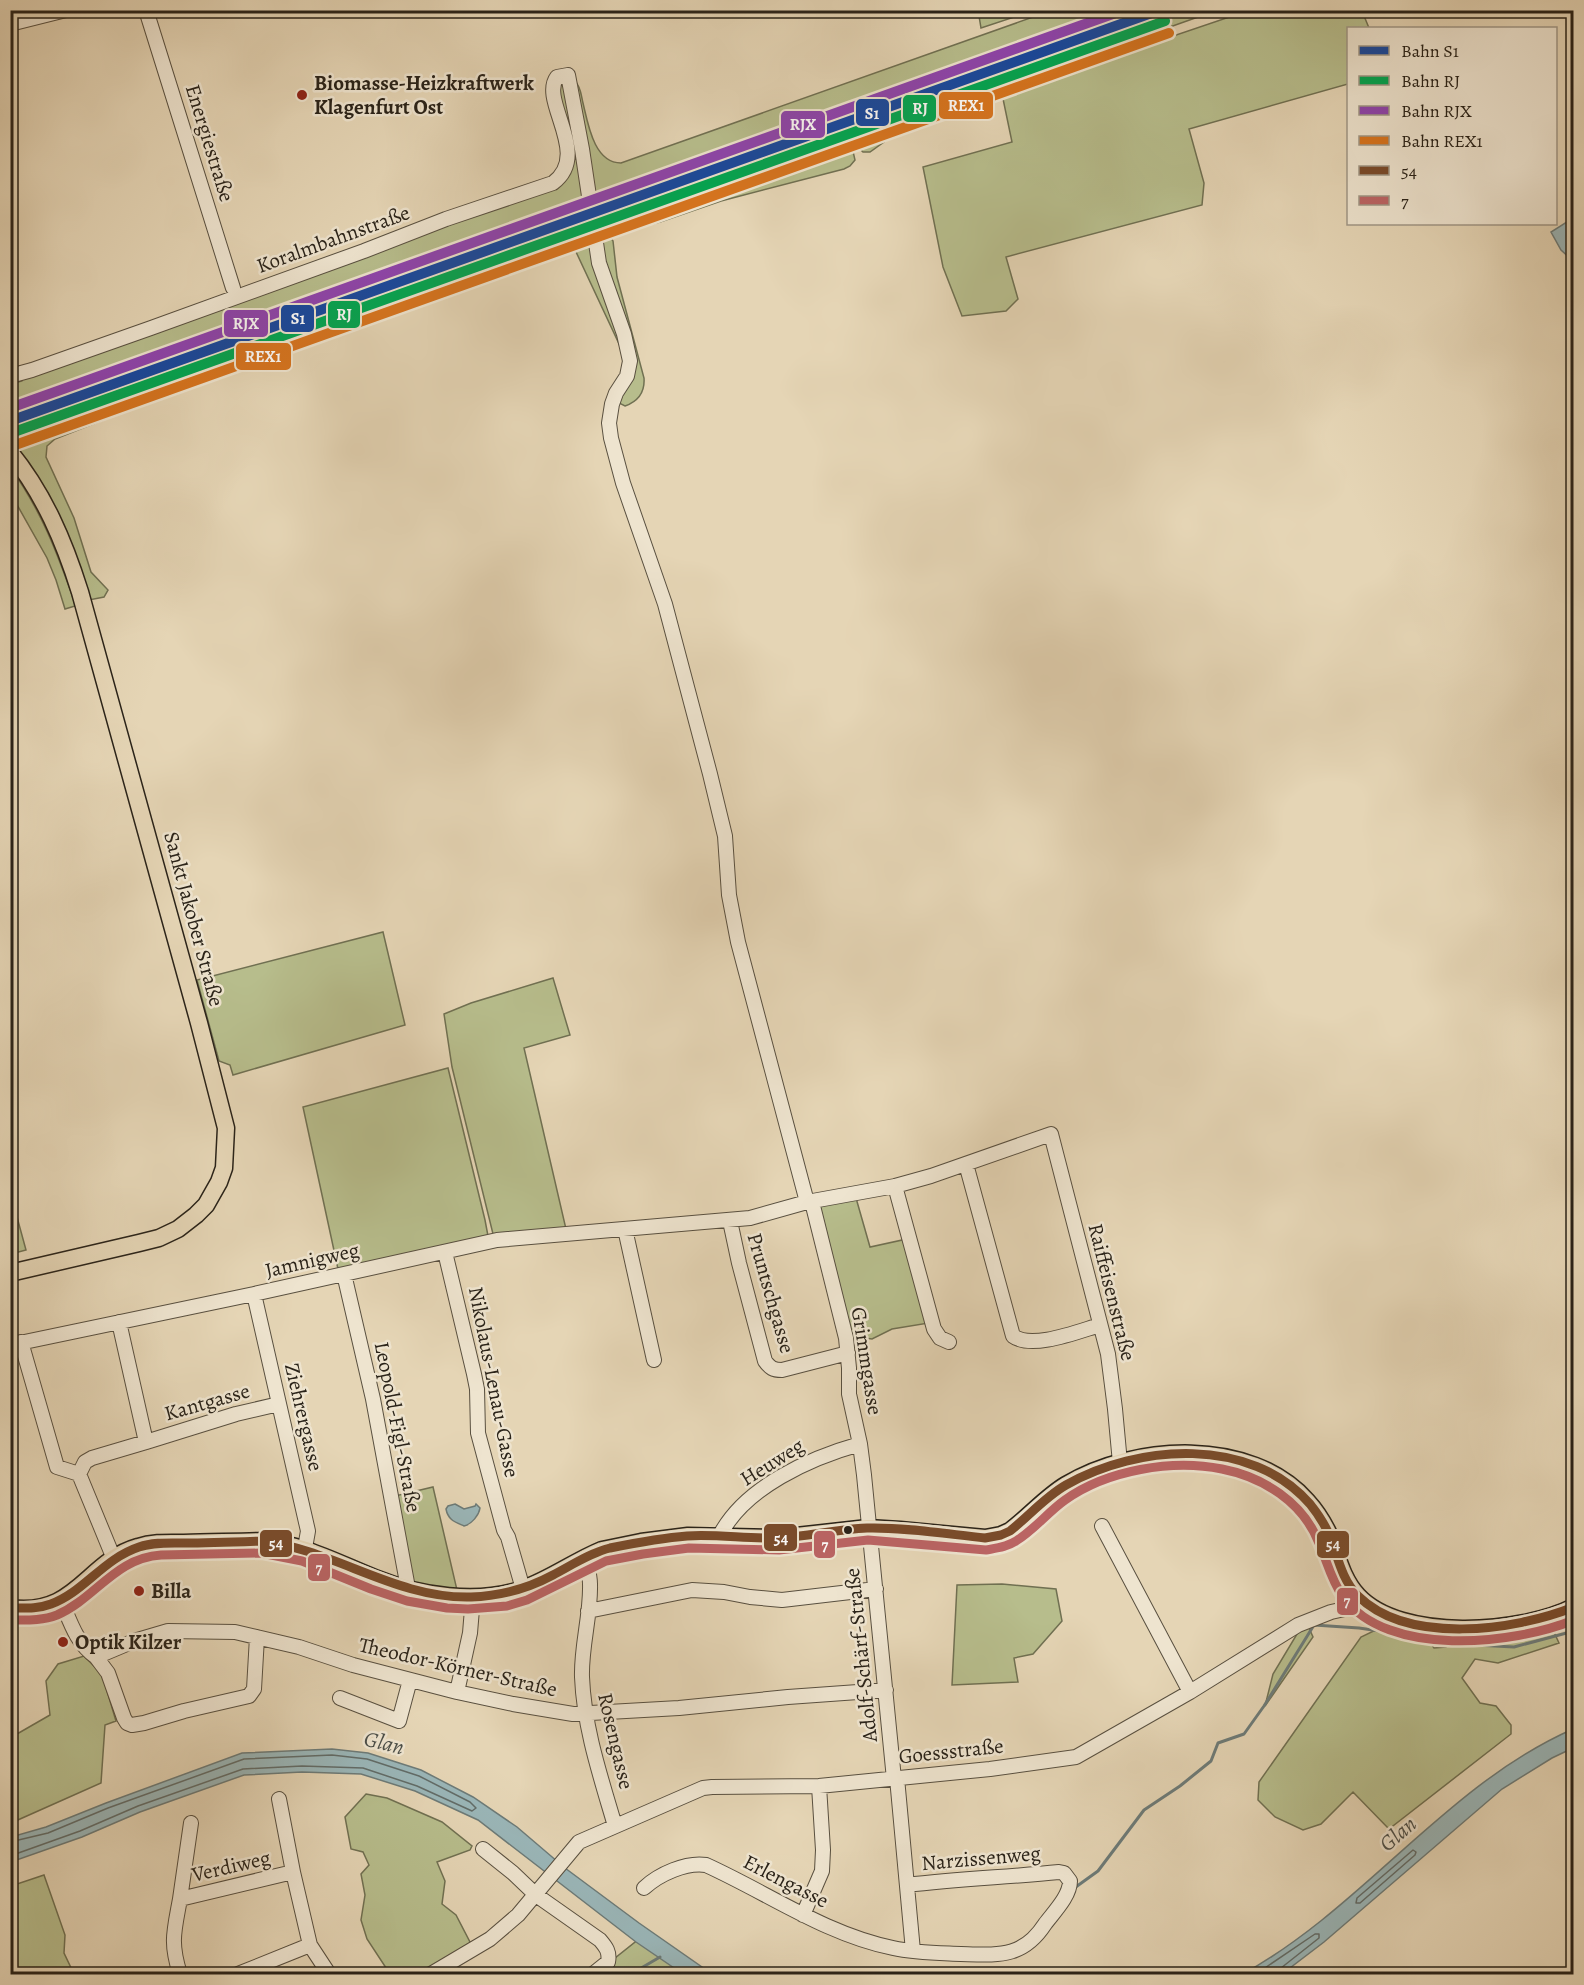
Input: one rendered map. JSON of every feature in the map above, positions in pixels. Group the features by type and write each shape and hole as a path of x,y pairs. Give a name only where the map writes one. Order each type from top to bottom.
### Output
{"main road":[{"name":"Sankt Jakober Straße","path":"10,1273 159,1238 178,1229 196,1215 212,1195 224,1168 226,1139 222,1107 85,606 56,526 41,496 14,457"},
{"path":"10,1608 38,1609 61,1600 126,1551 152,1544 279,1542 305,1548 377,1579 408,1588 438,1594 473,1597 523,1589 602,1550 624,1544 672,1537 720,1535 788,1538 868,1528 909,1530 974,1538 993,1537 1010,1531 1067,1484 1120,1463 1164,1454 1238,1460 1264,1469 1296,1489 1315,1511 1330,1536 1351,1587 1377,1611 1399,1620 1450,1629 1501,1627 1557,1616 1574,1607"}],"street":[{"path":"10,24 66,10"},
{"name":"Energiestraße","path":"147,10 232,288"},
{"name":"Grimmgasse","path":"568,75 602,276 624,334 630,361 627,376 612,404 609,423 611,438 627,494 665,604 710,774 724,836 729,894 738,942 810,1202 848,1353 849,1394 860,1444 868,1528"},
{"name":"Koralmbahnstraße","path":"10,376 152,328 446,219 553,183 564,170 567,152 553,85 557,78 568,75"},
{"name":"Jamnigweg","path":"16,1343 254,1294 497,1240 750,1218 810,1202 896,1186 1051,1134"},
{"name":"Raiffeisenstraße","path":"1051,1134 1110,1365 1120,1463"},
{"path":"966,1164 1014,1336 1021,1341 1046,1340 1100,1325"},
{"path":"896,1186 934,1329 940,1338 949,1342"},
{"name":"Pruntschgasse","path":"730,1221 763,1354 769,1367 782,1370 848,1353"},
{"path":"625,1229 654,1360"},
{"name":"Nikolaus-Lenau-Gasse","path":"446,1252 477,1389 478,1433 504,1530 523,1589"},
{"name":"Leopold-Figl-Straße","path":"344,1274 376,1410 408,1588"},
{"name":"Ziehrergasse","path":"254,1294 308,1531 305,1548"},
{"name":"Kantgasse","path":"119,1322 146,1442"},
{"path":"16,1343 57,1467 79,1473 114,1559"},
{"name":"Kantgasse","path":"79,1473 85,1462 92,1458 236,1414 279,1404"},
{"name":"Heuweg","path":"720,1535 724,1527 744,1505 763,1489 818,1458 860,1444"},
{"path":"1102,1526 1190,1692"},
{"name":"Adolf-Schärf-Straße","path":"868,1528 913,1951"},
{"name":"Rosengasse","path":"585,1557 590,1577 582,1673 585,1713 615,1826"},
{"path":"588,1611 692,1590 782,1600 876,1589"},
{"path":"457,1692 470,1633 473,1597"},
{"path":"61,1600 77,1638 108,1673 124,1718 132,1725 192,1708 249,1696 254,1689 257,1637"},
{"name":"Goessstraße","path":"431,1974 490,1939 518,1915 572,1849 584,1839 708,1787 819,1786 1076,1757 1190,1692 1298,1625 1331,1612 1367,1604"},
{"name":"Theodor-Körner-Straße","path":"96,1657 134,1641 168,1631 235,1632 299,1647 353,1665 457,1692 573,1714 679,1708 788,1696 886,1690"},
{"path":"340,1698 399,1721 410,1680"},
{"path":"803,1915 822,1871 819,1786"},
{"name":"Verdiweg","path":"191,1823 180,1899 293,1872 279,1799"},
{"path":"483,1849 536,1895 600,1940 606,1947 608,1962 593,1974"},
{"name":"Erlengasse","path":"644,1888 658,1878 680,1868 706,1864 803,1915 868,1942 913,1951 999,1953 1025,1946 1037,1936 1067,1892 1070,1881 1064,1873 1059,1872"},
{"path":"293,1872 310,1945 329,1974"},
{"name":"Narzissenweg","path":"907,1885 1059,1872"},
{"path":"180,1899 172,1943 180,1974"},
{"path":"238,1974 310,1945"}],"green space":[{"path":"978,10 1032,10 1032,11 981,28"},
{"path":"1177,10 1215,11 947,106 912,122 870,152 863,152 856,141 865,137 864,122"},
{"path":"1050,11 1127,11 594,201 575,81 580,88 590,131 598,150 604,157 621,163"},
{"path":"1247,11 1362,11 1369,27 1347,27 1347,84 1189,129 1204,183 1202,205 1006,257 1018,299 1006,311 962,316 943,267 923,167 1012,142 1002,94"},
{"path":"563,81 586,204 11,409 10,383 12,381 15,383 22,381 23,378 565,175 556,88"},
{"path":"844,129 855,160 844,169 721,201 660,222 619,232 609,228 598,229 579,236 580,240 591,237 627,355 619,380 624,364 620,346 570,239 395,303 375,317 232,369 55,439 47,446 46,457 74,518 91,572 108,590 104,597 89,600 25,459 11,442 10,427"},
{"path":"598,234 609,235 613,241 617,277 644,378 640,395 625,406 619,403 629,379"},
{"path":"10,467 31,499 47,532 75,606 65,609 47,558 11,494"},
{"path":"383,932 405,1025 233,1075 230,1065 219,1061 197,980"},
{"path":"553,978 570,1035 524,1048 566,1229 493,1234 452,1067 444,1014 471,1003"},
{"path":"448,1068 488,1236 338,1269 303,1107"},
{"path":"11,1195 26,1250 10,1254"},
{"path":"856,1198 870,1247 907,1239 929,1323 892,1329 872,1339 851,1336 820,1211 822,1203"},
{"path":"433,1487 457,1590 411,1583 395,1496"},
{"path":"1002,1584 1056,1589 1062,1621 1033,1654 1014,1658 1018,1682 952,1685 957,1585"},
{"path":"1386,1625 1425,1636 1434,1648 1446,1647 1455,1640 1514,1639 1553,1630 1559,1643 1498,1663 1475,1659 1462,1678 1480,1703 1496,1706 1511,1725 1511,1734 1389,1829 1353,1792 1321,1824 1303,1830 1275,1817 1258,1800 1259,1782 1361,1637"},
{"path":"1309,1628 1313,1637 1265,1706 1273,1674 1300,1629"},
{"path":"84,1656 102,1674 116,1721 105,1725 101,1783 11,1823 10,1738 50,1715 46,1681 58,1664"},
{"path":"366,1794 387,1798 442,1822 472,1846 470,1850 437,1862 445,1881 442,1904 456,1915 471,1944 420,1974 390,1974 367,1939 361,1920 365,1895 361,1874 369,1865 363,1852 351,1849 345,1817"},
{"path":"44,1875 65,1935 64,1953 74,1974 11,1974 11,1886"},
{"path":"639,1939 693,1974 595,1974"}],"water":[{"path":"1573,218 1573,261 1561,250 1551,232"},
{"path":"455,1504 464,1509 476,1504 480,1508 475,1519 464,1526 448,1516 446,1509"},
{"path":"1573,1729 1573,1748 1552,1758 1502,1789 1324,1942 1282,1974 1243,1974 1287,1947 1328,1915 1485,1781 1527,1753"},
{"path":"332,1749 368,1753 421,1770 473,1797 517,1827 565,1868 639,1923 712,1974 683,1974 636,1942 478,1820 415,1791 361,1774 302,1772 244,1775 11,1862 11,1837 46,1827 242,1753"}],"waterway":[{"path":"1073,1889 1098,1871 1144,1810 1180,1786 1211,1761 1218,1743 1244,1734 1314,1625 1359,1628 1475,1645 1514,1647 1574,1631"},
{"path":"631,1974 660,1957"}],"rail line":[{"name":"RJX","path":"10,408 1124,10"},
{"name":"S1","path":"10,421 1160,10"},
{"name":"RJ","path":"14,432 1165,21"},
{"name":"REX1","path":"18,444 1169,33"}],"transit line":[{"name":"54","path":"10,1608 46,1606 63,1599 126,1552 144,1545 161,1543 262,1541 315,1554 391,1583 417,1590 443,1596 471,1597 524,1588 603,1550 677,1537 777,1538 881,1528 985,1538 1010,1531 1058,1490 1095,1471 1126,1461 1159,1455 1193,1454 1226,1457 1257,1467 1286,1482 1310,1504 1322,1520 1344,1576 1353,1590 1379,1612 1404,1622 1462,1629 1522,1622 1574,1607"},
{"name":"7","path":"10,1620 40,1619 57,1615 71,1608 131,1563 161,1555 261,1553 302,1561 407,1601 468,1609 507,1606 527,1600 606,1561 689,1548 779,1550 868,1540 986,1550 1016,1541 1065,1500 1100,1481 1140,1470 1182,1465 1203,1466 1237,1473 1252,1478 1280,1494 1303,1515 1312,1528 1332,1577 1343,1597 1363,1617 1389,1630 1420,1638 1452,1641 1486,1640 1518,1636 1574,1620"}],"place":[{"name":"Biomasse-Heizkraftwerk Klagenfurt Ost","path":"302,95"},
{"name":"Billa","path":"139,1591"},
{"name":"Optik Kilzer","path":"63,1642"}],"water label":[{"name":"Glan","path":"384,1743"},
{"name":"Glan","path":"1398,1834"}]}
